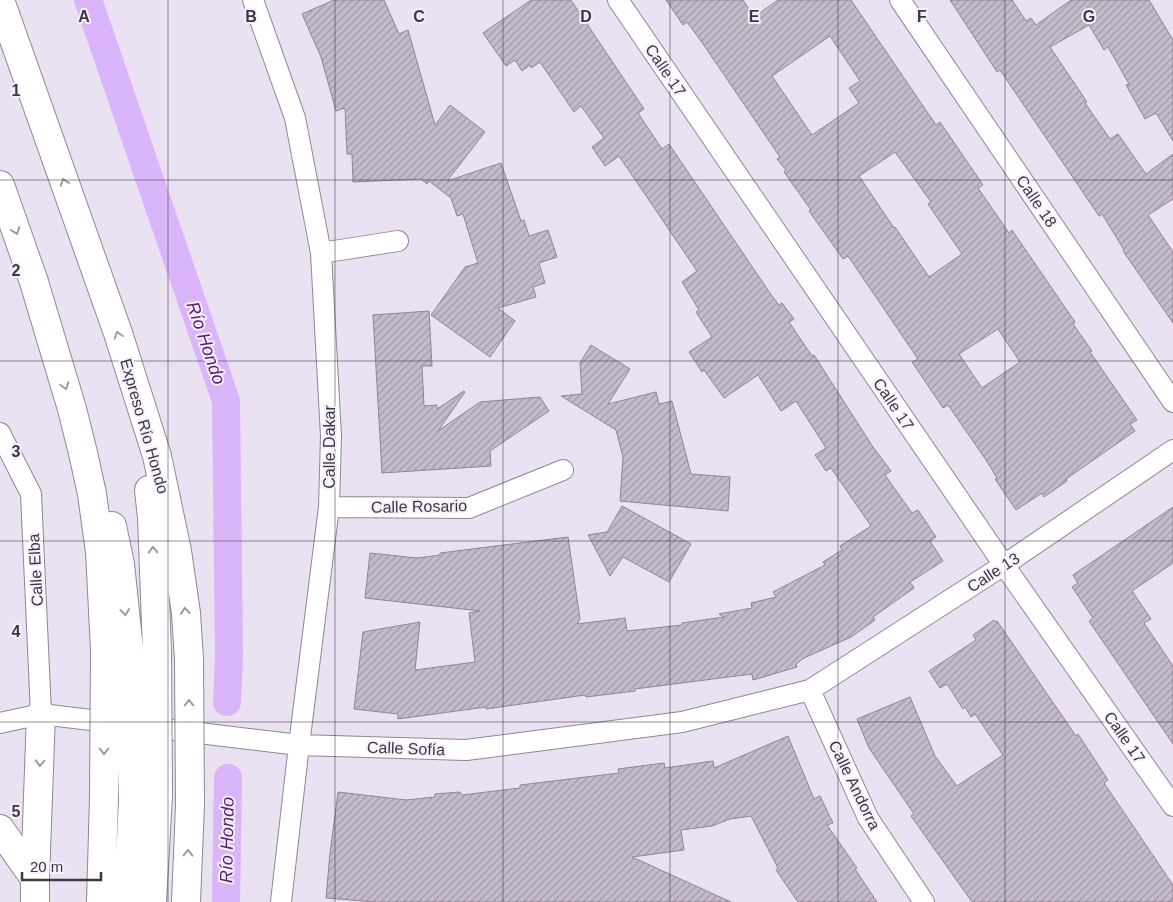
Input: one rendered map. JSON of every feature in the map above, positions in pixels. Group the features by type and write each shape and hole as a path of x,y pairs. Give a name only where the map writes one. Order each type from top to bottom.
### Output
{"highway":[{"name":"Expreso Río Hondo","path":"0,0 118,333 140,401 157,456 177,551 186,613 189,660 190,804 186,902"},
{"path":"0,185 34,282 78,431 92,494 117,650 145,798 152,902"},
{"path":"128,902 145,798 157,651 152,518 140,401"},
{"path":"101,902 104,797 117,650"},
{"path":"35,891 41,714"},
{"path":"0,830 35,891"}],"street":[{"name":"Calle Dakar","path":"253,0 295,118 321,253 331,436 329,507 281,902"},
{"name":"Calle 17","path":"618,0 1004,565 1173,806"},
{"name":"Calle 18","path":"900,0 1173,402"},
{"path":"321,253 398,241"},
{"name":"Calle Elba","path":"0,433 31,494 41,714"},
{"name":"Calle 13","path":"810,690 1004,565 1173,450"},
{"name":"Calle Rosario","path":"329,507 469,508 563,470"},
{"name":"Calle Sofía","path":"0,723 41,714 299,745 466,750 682,722 810,690"},
{"name":"Calle Andorra","path":"810,690 868,818 924,902"}],"building":[{"path":"334,0 384,0 399,34 408,30 435,125 450,105 485,132 447,181 501,163 521,221 524,220 529,236 548,230 557,257 539,263 545,283 533,287 536,297 498,308 515,321 490,357 431,315 465,267 478,263 463,214 457,216 451,198 429,181 427,184 421,179 353,182 352,154 347,154 345,108 336,111 321,57 302,14"},
{"path":"531,0 571,0 644,109 638,113 662,149 669,144 772,296 779,305 782,303 794,319 789,322 812,356 814,355 873,447 891,471 885,475 912,513 918,510 936,537 930,541 943,561 910,582 914,588 873,617 875,620 851,637 804,658 796,664 797,667 753,680 752,674 635,689 635,691 586,697 585,695 398,719 398,714 354,709 363,632 420,622 415,670 475,662 469,613 480,611 365,598 370,553 417,558 440,555 440,553 568,537 580,619 577,624 625,618 627,631 682,625 682,623 724,617 719,614 752,608 751,603 776,597 773,592 825,565 823,562 842,550 840,546 871,526 831,468 826,471 815,455 826,448 796,401 781,411 758,375 724,398 704,370 702,372 689,352 712,337 696,312 699,310 682,282 697,271 619,156 605,166 592,147 604,138 581,106 574,112 540,62 531,68 530,65 522,71 515,60 506,66 483,33"},
{"path":"666,0 743,0 754,17 778,0 851,0 936,125 940,122 983,185 978,188 1009,233 1012,230 1075,322 1073,324 1092,351 1090,352 1137,420 1130,424 1135,431 1066,479 1067,481 1044,497 1042,493 1016,510 995,479 997,478 986,460 948,405 943,408 912,362 918,359 848,256 843,259 809,211 811,210 777,159 780,157 701,41 687,22 683,25","holes":["830,36 860,81 849,88 859,103 812,135 772,76","895,152 931,202 928,204 962,254 929,277 859,176","998,329 1020,362 982,388 959,354"]},
{"path":"950,0 1012,0 1026,21 1031,18 1036,25 1071,0 1149,0 1173,40 1173,141 1156,113 1145,119 1126,85 1129,84 1108,47 1104,50 1089,25 1050,47 1110,139 1118,134 1146,174 1173,154 1173,199 1148,215 1173,252 1173,323 1123,251 1102,214 1099,216 1000,70 997,72"},
{"path":"429,311 432,366 422,366 424,406 437,405 437,409 465,392 438,431 480,402 540,397 549,411 490,451 491,466 382,473 373,315"},
{"path":"591,345 630,369 608,404 656,392 659,404 672,401 691,474 730,477 728,511 620,501 623,457 616,430 561,396 582,394 580,363"},
{"path":"622,506 691,544 669,582 623,557 610,576 588,535 607,532"},
{"path":"1173,507 1173,563 1132,591 1151,619 1144,623 1173,666 1173,744 1089,621 1093,618 1072,587 1078,583 1073,575"},
{"path":"994,620 997,621 1076,736 1078,734 1108,780 1104,783 1173,885 1173,902 972,902 911,816 914,814 869,748 857,719 910,697 935,756 957,786 1003,755 975,714 971,717 965,707 963,709 947,684 940,688 929,671 976,640 973,635"},
{"path":"788,736 814,799 820,796 833,823 827,825 857,868 855,869 877,902 798,902 776,870 778,868 751,816 730,819 712,826 681,830 684,850 632,857 731,902 376,902 326,898 338,792 406,800 435,797 435,794 460,792 462,795 520,788 520,785 619,773 618,769 664,763 665,768 713,761 714,768"}],"waterway":[{"name":"Río Hondo","path":"88,0 226,401 229,655 227,702"},
{"name":"Río Hondo","path":"226,902 228,778"}]}
